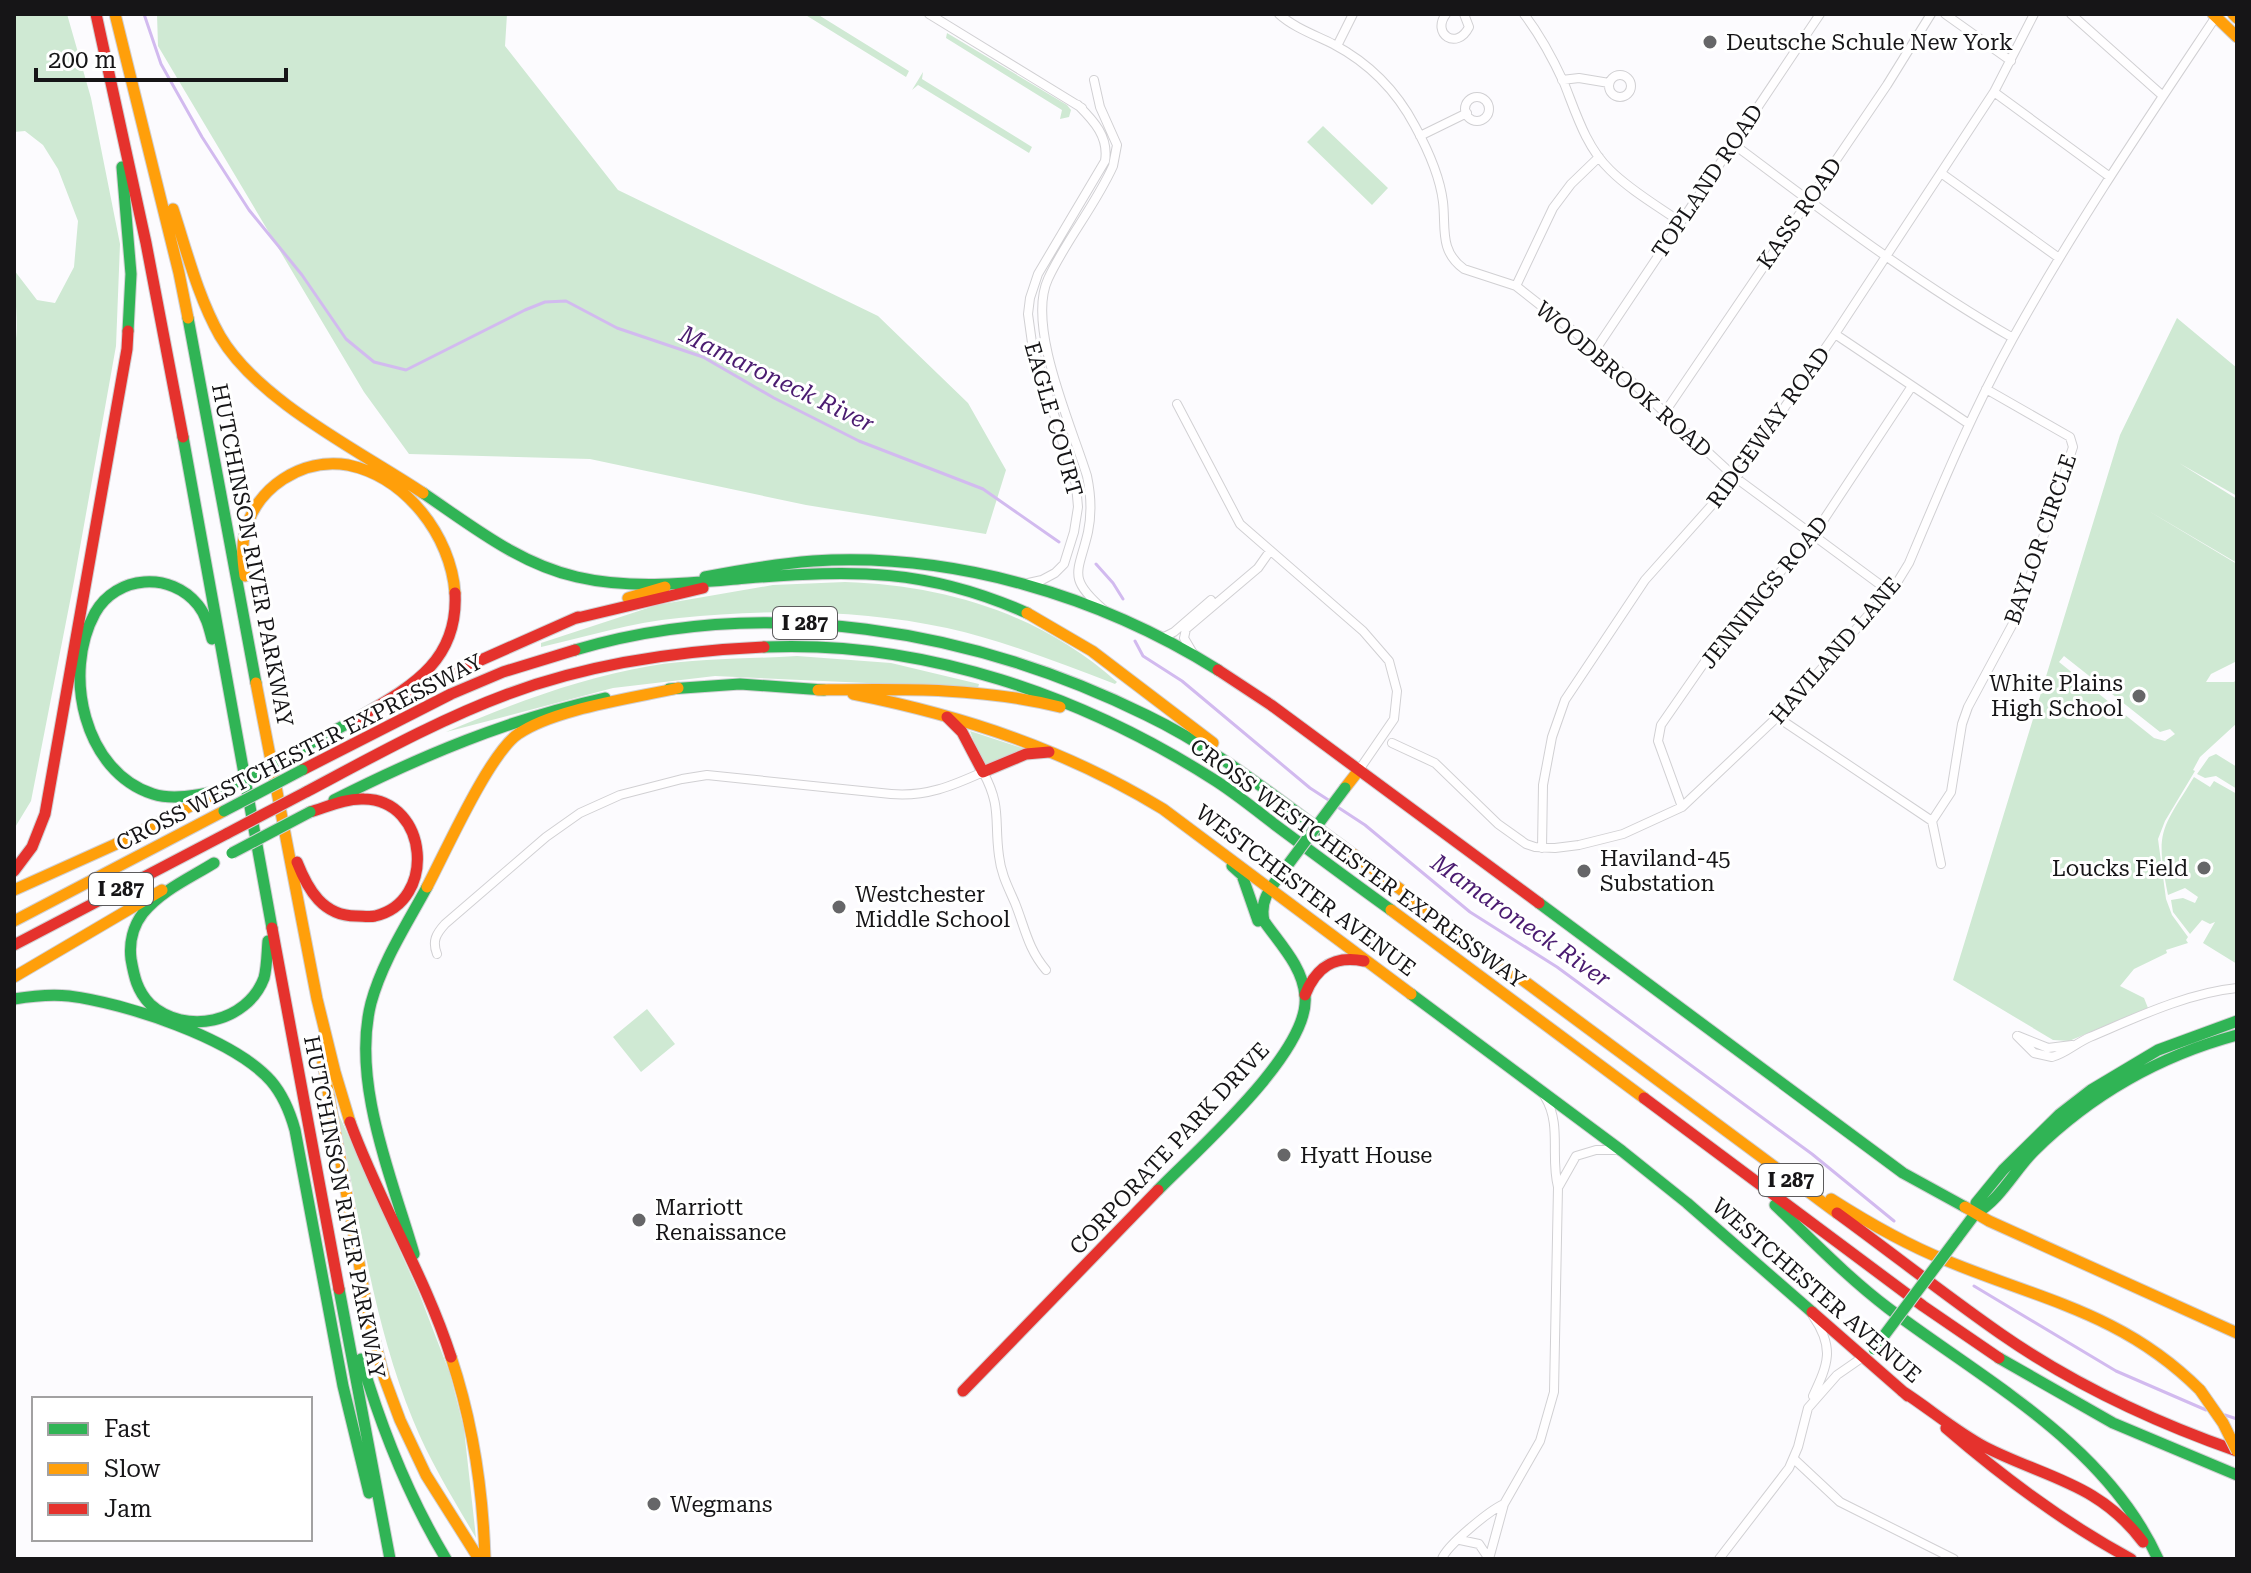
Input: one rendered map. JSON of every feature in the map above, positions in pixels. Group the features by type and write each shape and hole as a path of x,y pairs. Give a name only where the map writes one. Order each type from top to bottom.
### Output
{"main road":[{"name":"HUTCHINSON RIVER PARKWAY","path":"96,14 171,374 389,1559"},
{"name":"HUTCHINSON RIVER PARKWAY","path":"115,14 182,288 329,1054 346,1112 368,1169 428,1300 466,1408 483,1507 482,1559"},
{"path":"2216,15 2237,37"},
{"path":"140,109 208,310 230,351 259,384 531,561 558,572 602,582 644,584 842,572 897,574 942,582 1000,600 1042,619 1099,656 1174,712 1293,810"},
{"path":"14,871 32,847 45,814 129,341 131,265 119,114"},
{"path":"251,652 243,543 251,515 262,497 288,475 316,465 358,468 390,485 423,515 444,546 455,578 455,614 447,641 428,671 351,722"},
{"path":"14,890 114,845 461,667 597,608 686,581 754,567 848,562 938,569 1017,584 1110,614 1195,655 1234,679 1879,1155 1930,1189 1975,1214 2237,1333"},
{"path":"573,619 661,596 751,578"},
{"path":"220,791 179,797 154,795 125,781 100,752 85,717 82,680 89,628 103,601 124,586 148,581 170,584 192,598 207,622 230,705"},
{"name":"CROSS WESTCHESTER EXPRESSWAY","path":"14,921 460,689 561,653 665,631 725,625 801,623 923,636 998,654 1070,678 1180,732 1232,765 1951,1299 2026,1351 2119,1402 2237,1451"},
{"name":"CROSS WESTCHESTER EXPRESSWAY","path":"14,945 441,722 511,692 613,662 721,647 841,647 930,660 1030,687 1114,722 1167,750 1230,790 1923,1306 2009,1366 2115,1424 2237,1475"},
{"name":"WESTCHESTER AVENUE","path":"310,812 410,761 482,732 586,702 678,688 740,684 818,690 894,702 984,725 1057,752 1099,771 1190,827 1622,1151 1687,1203 2021,1492 2131,1559"},
{"path":"428,1300 367,1089 366,1033 378,981 488,770 511,739 546,719 678,688"},
{"path":"818,690 915,690 1019,697 1114,722"},
{"path":"940,712 962,732 983,772 1026,754 1057,752"},
{"path":"1305,996 1296,968 1264,921 1261,912 1263,897 1359,770"},
{"path":"14,977 119,914 232,853 310,812 366,798 385,803 402,815 416,837 420,858 413,885 403,900 383,913 365,917 343,915 323,907 307,889 281,815"},
{"path":"1190,827 1242,875 1258,921 1277,940"},
{"path":"214,863 151,905 134,929 130,956 133,975 148,1000 170,1016 189,1022 217,1021 236,1012 256,994 268,959 264,889"},
{"path":"307,950 319,1045 367,1309 380,1363 394,1406 419,1461 448,1514 482,1559"},
{"path":"1305,996 1315,972 1331,961 1347,958 1370,962"},
{"path":"14,999 48,996 86,999 158,1021 236,1052 262,1072 280,1093 294,1124 345,1396 374,1513 389,1559"},
{"name":"CORPORATE PARK DRIVE","path":"963,1391 1274,1068 1300,1026 1305,996"},
{"path":"1975,1214 1976,1203 2017,1153 2074,1100 2139,1059 2237,1021"},
{"path":"1863,1357 1874,1349 1975,1214 1985,1210 2036,1148 2099,1095 2165,1059 2237,1035"},
{"path":"1745,1146 1907,1243 1964,1268 2084,1312 2169,1359 2200,1390 2223,1423 2237,1451"},
{"path":"1728,1161 1868,1291 2084,1455 2127,1501 2158,1559"},
{"path":"1995,1198 1998,1215 2008,1229"},
{"path":"333,1250 382,1430 407,1490 446,1559"},
{"path":"1902,1391 1987,1448 2100,1497 2147,1542 2151,1559"}],"street":[{"name":"EAGLE COURT","path":"929,14 1106,123"},
{"name":"WOODBROOK ROAD","path":"1279,14 1371,68 1403,106 1420,136 1438,182 1443,202 1444,242 1451,257 1464,269 1516,286 1596,349 1736,478 1890,592"},
{"path":"1337,46 1353,14"},
{"path":"1446,14 1441,20 1441,29 1446,36 1455,39 1464,36 1469,27 1464,14"},
{"path":"1524,14 1562,80 1580,125 1599,157 1620,178 1679,221"},
{"name":"TOPLAND ROAD","path":"1596,349 1820,14"},
{"name":"KASS ROAD","path":"1665,412 1887,85 1931,14"},
{"path":"1945,14 2011,61"},
{"name":"RIDGEWAY ROAD","path":"1542,848 1543,785 1552,737 1565,700 1645,580 1736,478 1835,334 1994,92 2034,14"},
{"path":"2071,14 2163,96"},
{"name":"HAVILAND LANE","path":"1542,848 1579,845 1623,834 1682,807 1777,717 1890,592 1909,563 1969,424 2013,338 2059,258 2216,15"},
{"path":"1562,80 1579,78 1609,83"},
{"name":"EAGLE COURT","path":"1094,80 1106,123 1117,145 1113,166 1047,281 1041,309 1043,335 1087,476 1091,499 1087,534 1077,566 1078,578 1091,599 1110,614"},
{"path":"1994,92 2110,177"},
{"name":"EAGLE COURT","path":"1017,584 1042,580 1061,568 1069,553 1077,519 1076,485 1032,343 1028,314 1038,274 1105,161 1107,150 1101,134 1094,121 1078,105"},
{"path":"1420,136 1467,113"},
{"path":"1732,143 1886,256 1964,310 2013,338"},
{"path":"1516,286 1553,208 1571,184 1599,157"},
{"path":"1941,173 2059,258"},
{"path":"1835,334 1969,424"},
{"name":"JENNINGS ROAD","path":"1682,807 1658,741 1661,725 1722,637 1812,537 1912,386"},
{"name":"BAYLOR CIRCLE","path":"1932,821 1955,783 1962,724 2017,616 2073,447 2070,437 1986,389"},
{"path":"1177,404 1240,524 1363,631 1389,661 1397,691 1394,719 1359,770"},
{"path":"1162,638 1174,632 1270,551"},
{"path":"1195,655 1184,638 1186,629 1258,568 1270,551"},
{"path":"1777,717 1932,821 1941,864"},
{"path":"1392,743 1435,763 1498,824 1526,844 1542,848"},
{"path":"437,954 435,937 445,924 546,837 580,813 620,795 707,775 891,794 920,794 936,792 983,772 997,804 998,851 1005,883 1027,943 1046,970"},
{"path":"2072,1045 2048,1048 2030,1038 2017,1036 2040,1056 2058,1055 2072,1045 2153,1011 2237,988"},
{"path":"1489,1559 1504,1504 1540,1441 1554,1392 1558,1187 1554,1172 1556,1124 1543,1092"},
{"path":"1558,1187 1576,1156 1607,1148 1622,1151"},
{"path":"1719,1559 1794,1459 1808,1408 1828,1357 1823,1333 1808,1309"},
{"path":"1808,1408 1837,1375 1863,1357"},
{"path":"1794,1459 1840,1502 1954,1559"},
{"path":"1442,1559 1449,1546 1494,1508 1504,1504"},
{"path":"1459,1540 1479,1544 1489,1559"}],"green space":[{"path":"14,14 67,14 91,98 120,244 116,346 74,581 31,801 14,829 14,348 17,322 14,270 37,300 55,303 74,267 78,221 58,169 43,145 25,131 14,132"},
{"path":"157,14 507,14 505,46 618,190 878,316 968,403 1006,470 986,534 806,505 590,459 409,454 364,392 158,46"},
{"path":"804,14 817,14 909,71 906,77"},
{"path":"947,33 1067,105 1071,110 1069,117 1060,119 1062,110 946,38"},
{"path":"923,72 922,79 1032,147 1029,153 918,85 912,90"},
{"path":"1323,126 1388,188 1372,205 1307,142"},
{"name":"White Plains High School","path":"2177,318 2237,368 2237,496 2179,463 2237,499 2237,563 2147,510 2237,564 2237,661 2211,674 2206,682 2234,682 2237,679 2237,723 2200,757 2158,839 2166,899 2172,915 2188,937 2188,943 2166,950 2167,953 2134,969 2120,986 2144,998 2148,1008 2069,1041 2053,1040 1953,980 2120,435","holes":["2064,656 2160,732 2170,729 2175,734 2165,741 2154,738 2059,662"]},
{"path":"845,582 919,589 990,608 1056,638 1088,658 1117,682 1115,684 969,633 914,622 847,614 780,612 679,618 627,626 541,647 541,643 657,605 773,585"},
{"path":"797,656 891,663 979,684 978,688 715,676 613,688 446,732 546,693 624,671 686,661"},
{"path":"970,731 1025,749 989,765 982,763"},
{"path":"2216,754 2237,767 2237,789 2216,776 2205,778 2197,774 2209,757"},
{"name":"Loucks Field","path":"2194,777 2210,787 2214,781 2237,794 2237,964 2203,943 2215,922 2210,924 2202,920 2190,934 2173,912 2171,900 2183,898 2195,903 2198,897 2185,888 2168,895 2162,857 2164,832"},
{"path":"647,1009 675,1044 641,1072 613,1037"},
{"path":"338,1113 419,1293 450,1374 464,1429 476,1538 427,1451 399,1383 368,1268"}],"waterway":[{"name":"Mamaroneck River","path":"144,14 161,64 202,137 249,210 302,275 346,339 374,362 406,370 525,310 545,302 566,301 617,328 703,357 774,398 859,441 983,489 1059,542"},
{"name":"Mamaroneck River","path":"1096,564 1123,599"},
{"name":"Mamaroneck River","path":"1135,641 1143,656 1182,681 1310,788 1330,801"},
{"name":"Mamaroneck River","path":"1336,806 1365,825 1470,912 1557,967 1812,1154 1894,1221"},
{"name":"Mamaroneck River","path":"1974,1286 2116,1371 2206,1410"},
{"name":"Mamaroneck River","path":"2225,1415 2237,1419"}],"traffic: fast":[{"path":"122,167 131,274 128,331"},
{"path":"188,318 256,683"},
{"path":"183,437 272,928"},
{"path":"423,493 516,553 577,577 641,584 822,574 890,576 956,587 1027,613"},
{"path":"705,577 813,561 866,560 972,572 1024,584 1125,620 1218,670"},
{"path":"212,639 203,613 187,594 159,583 130,585 104,600 95,613 85,637 80,664 81,691 86,718 96,743 110,765 129,782 153,794 170,797 220,791"},
{"path":"575,650 647,633 719,624 793,623 866,629 939,642 1010,661 1079,685 1146,715 1223,759 1342,846"},
{"path":"764,647 824,647 883,653 942,664 1057,699 1112,723 1216,781 1391,910"},
{"path":"669,689 740,684 824,690"},
{"path":"334,800 466,740 605,698"},
{"path":"298,750 356,719"},
{"path":"220,791 298,750"},
{"path":"224,811 302,770"},
{"path":"1284,870 1345,788"},
{"path":"232,853 310,812"},
{"path":"214,863 167,891 137,923 132,935 131,959 142,994 164,1014 180,1020 214,1020 230,1014 244,1006 264,978 268,941"},
{"path":"1232,866 1242,875 1258,921"},
{"path":"1158,1190 1248,1099 1290,1044 1302,1019 1305,996 1300,975 1264,921 1263,913 1268,893 1284,870"},
{"path":"414,1254 377,1130 366,1065 366,1033 371,1003 382,973 427,887"},
{"path":"1539,903 1903,1173 1965,1207"},
{"path":"1411,994 1622,1151 1812,1312"},
{"path":"14,999 69,996 148,1015 205,1037 231,1051 254,1065 275,1086 286,1104 295,1130 343,1386 369,1493"},
{"path":"1957,1238 1975,1214 1976,1203 2003,1170 2060,1114 2091,1090 2158,1050 2237,1021"},
{"path":"1975,1214 2000,1193 2034,1151 2103,1095 2154,1066 2237,1035"},
{"path":"1775,1205 1873,1296 2002,1389 2075,1448 2108,1482 2135,1518 2158,1559"},
{"path":"1874,1349 1957,1238"},
{"path":"339,1289 390,1559"},
{"path":"1999,1358 2113,1423 2237,1475"},
{"path":"361,1359 397,1462 446,1559"}],"traffic: slow":[{"path":"115,14 188,318"},
{"path":"2213,14 2237,37"},
{"path":"2233,14 2237,18"},
{"path":"173,209 205,306 237,360 284,403 423,493"},
{"path":"245,576 245,533 250,517 270,490 298,471 314,466 348,465 389,482 422,512 445,551 455,593"},
{"path":"628,598 665,587"},
{"path":"1027,613 1092,651 1213,743"},
{"path":"256,683 317,999 350,1122"},
{"path":"427,887 481,782 494,761 518,734 533,725 573,711 678,688"},
{"path":"818,690 970,693 1060,707"},
{"path":"853,694 974,724 1052,752 1126,788 1163,809 1411,994"},
{"path":"1345,788 1359,770"},
{"path":"14,890 114,845 212,795"},
{"path":"14,921 224,811"},
{"path":"1342,846 1837,1213"},
{"path":"14,977 162,890"},
{"path":"1391,910 1644,1098"},
{"path":"322,1058 369,1318 384,1377 426,1475 479,1559"},
{"path":"1831,1199 1930,1254 2048,1298 2111,1326 2171,1364 2200,1390"},
{"path":"1965,1207 1989,1221 2237,1333"},
{"path":"451,1357 476,1457 485,1559"},
{"path":"2200,1390 2223,1423 2237,1451"}],"traffic: jam":[{"path":"96,14 146,243 183,437"},
{"path":"14,871 32,847 45,814 128,331"},
{"path":"573,619 703,588"},
{"path":"351,722 408,686 438,657 448,639 454,618 455,593"},
{"path":"411,691 578,617"},
{"path":"306,792 431,727 539,683 634,660 764,647"},
{"path":"302,770 451,694 503,672 575,650"},
{"path":"1218,670 1271,705 1539,903"},
{"path":"947,717 962,732 983,772 1026,754 1049,752"},
{"path":"228,833 306,792"},
{"path":"297,862 318,900 344,915 375,916 395,907 409,892 416,873 417,853 412,833 402,816 386,804 357,799 310,812"},
{"path":"14,945 228,833"},
{"path":"272,928 339,1289"},
{"path":"1305,995 1309,985 1327,965 1344,960 1364,961"},
{"path":"1644,1098 1923,1306 1999,1358"},
{"path":"350,1122 428,1297 451,1357"},
{"path":"963,1391 1158,1190"},
{"path":"1837,1213 2028,1352 2085,1385 2145,1414 2237,1451"},
{"path":"1812,1312 1908,1396"},
{"path":"1902,1391 1985,1447 2090,1494 2126,1522 2143,1542"},
{"path":"1946,1428 2035,1499 2131,1559"}],"place":[{"name":"Deutsche Schule New York","path":"1710,42"},
{"name":"White Plains High School","path":"2139,696"},
{"name":"Loucks Field","path":"2204,868"},
{"name":"Haviland-45 Substation","path":"1584,871"},
{"name":"Westchester Middle School","path":"839,907"},
{"name":"Hyatt House","path":"1284,1155"},
{"name":"Marriott Renaissance","path":"639,1220"},
{"name":"Wegmans","path":"654,1504"}]}
